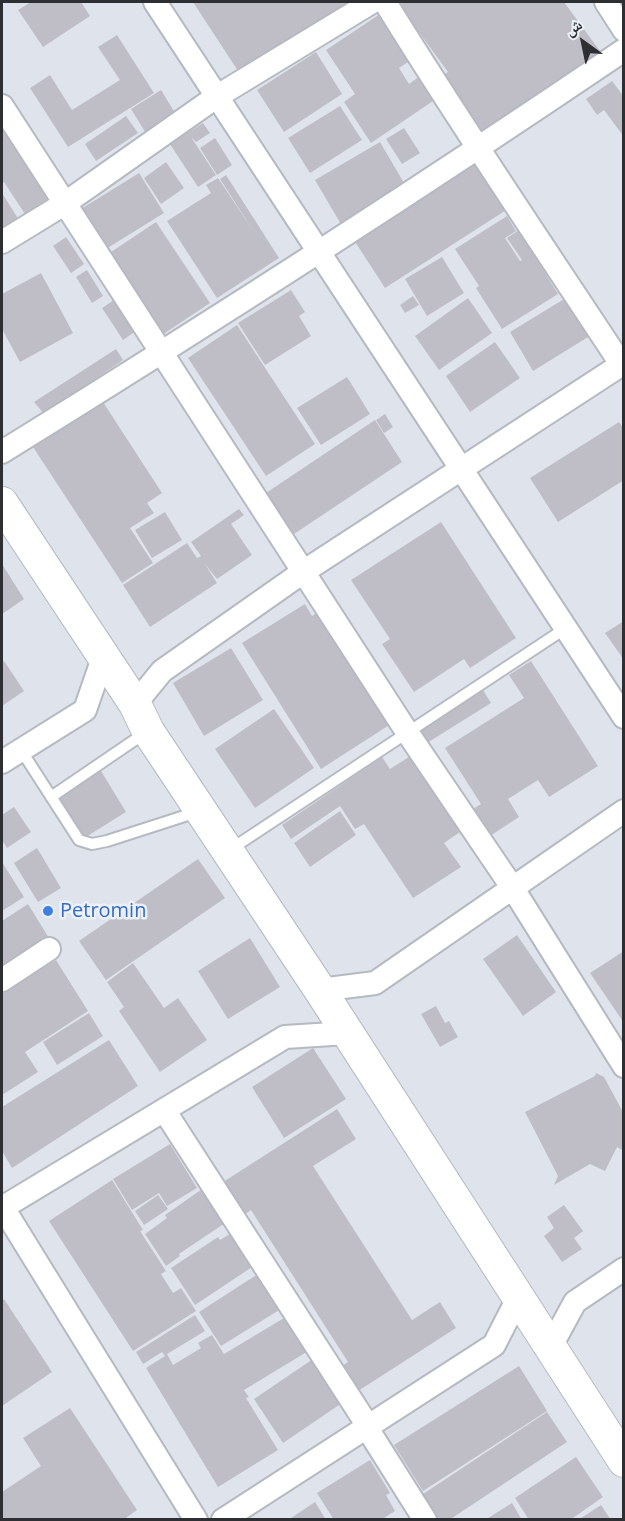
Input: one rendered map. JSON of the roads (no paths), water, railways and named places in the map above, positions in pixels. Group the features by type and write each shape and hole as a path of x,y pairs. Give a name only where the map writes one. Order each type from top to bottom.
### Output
{"street":[{"path":"155,2 624,717"},
{"path":"2,242 64,204 216,98 372,2"},
{"path":"141,717 162,671 303,572 622,364 450,108 385,2"},
{"path":"606,2 624,30"},
{"path":"2,452 319,253 624,50"},
{"path":"2,106 407,732 512,887 624,1066"},
{"path":"2,503 624,1461"},
{"path":"2,762 84,710 103,658"},
{"path":"320,990 375,983 624,811"},
{"path":"2,980 49,949"},
{"path":"196,1520 2,1207 285,1037 348,1033"},
{"path":"164,1110 368,1427 425,1520"},
{"path":"550,1347 575,1302 624,1269"},
{"path":"223,1520 494,1345 518,1298"}],"lane":[{"path":"228,851 566,628"},
{"path":"51,797 141,717"},
{"path":"21,750 79,840 92,844 202,810"}],"place":[{"name":"Petromin","path":"48,911"}]}
